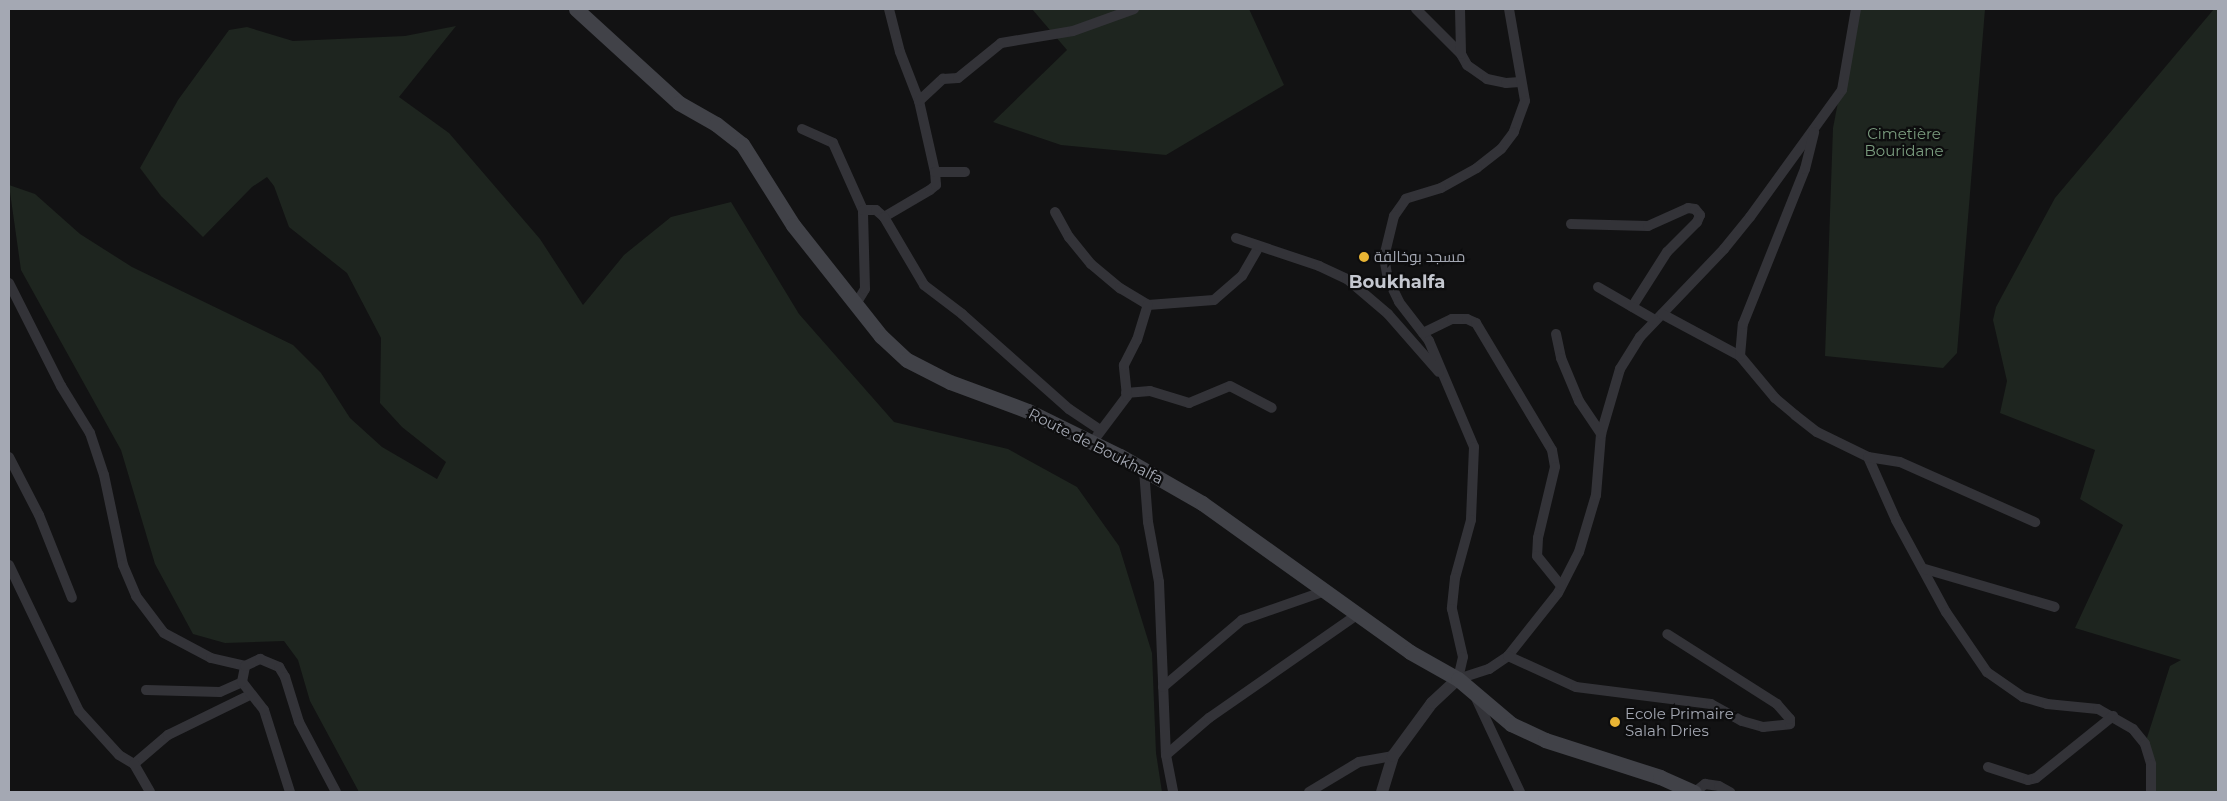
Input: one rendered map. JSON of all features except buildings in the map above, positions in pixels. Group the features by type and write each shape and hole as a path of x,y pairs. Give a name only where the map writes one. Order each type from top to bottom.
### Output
{"main road":[{"name":"Route de Boukhalfa","path":"576,9 678,103 716,124 742,144 793,225 893,349 919,368 1096,436 1144,470 1202,503 1410,652 1458,679 1473,690 1496,713 1530,734 1660,777 1694,792"}],"street":[{"path":"884,217 936,185 919,101 900,52 889,9"},
{"path":"919,101 943,79 958,78 1001,43 1073,31 1134,9"},
{"path":"1460,9 1461,54"},
{"path":"1458,679 1463,657 1453,602 1455,578 1471,520 1474,447 1445,378 1423,333 1399,302 1388,280 1384,257 1389,231 1399,207 1415,195 1458,179 1505,145 1514,132 1525,101 1520,82 1509,9"},
{"path":"1382,792 1393,756 1432,703 1458,679 1489,669 1508,656 1561,586 1579,552 1596,495 1601,434 1620,369 1640,337 1724,249 1842,90 1856,9"},
{"path":"1419,10 1461,54 1467,65 1487,79 1506,83 1520,82"},
{"path":"1740,356 1743,324 1805,170 1816,126"},
{"path":"802,129 833,144 863,210 865,289 856,304"},
{"path":"934,172 965,172"},
{"path":"1570,224 1648,226 1688,208 1696,209 1700,215 1697,222 1667,252 1632,307"},
{"path":"863,210 876,210 884,217 924,285 962,314 1096,436 1126,393 1124,365 1137,340 1148,305"},
{"path":"1055,212 1070,237 1091,264 1120,288 1148,305 1214,300 1242,276 1258,248"},
{"path":"1236,238 1258,248 1287,254 1347,279 1388,314 1445,378"},
{"path":"9,283 61,386 90,434 104,474 123,566 136,596 164,633 211,658 244,666 260,659 279,667 299,722 336,792"},
{"path":"1598,287 1632,307 1658,317 1740,356 1775,398 1818,432 1868,457 1900,462 2035,522"},
{"path":"1423,333 1452,319 1467,319 1476,323 1552,450 1555,467 1537,556 1561,586"},
{"path":"1556,334 1561,358 1580,401 1601,434"},
{"path":"1126,393 1150,391 1189,403 1230,386 1272,408"},
{"path":"9,457 39,516 72,598"},
{"path":"1868,457 1896,520 1925,569 1946,612 1987,672 2023,697 2047,704 2098,709 2133,729 2145,744 2151,764 2150,792"},
{"path":"1144,470 1148,522 1159,582 1166,755 1172,792"},
{"path":"9,565 79,711 118,756 134,764 150,792"},
{"path":"1925,569 2055,607"},
{"path":"1163,687 1242,620 1325,591"},
{"path":"1166,755 1209,718 1358,614"},
{"path":"1508,656 1561,683 1711,704 1742,721 1763,727 1790,724 1790,719 1777,704 1667,634"},
{"path":"244,666 242,682 250,695 264,710 290,792"},
{"path":"146,690 220,692 242,682"},
{"path":"1473,690 1520,792"},
{"path":"134,764 168,735 250,695"},
{"path":"1988,767 2028,780 2036,778 2113,716"},
{"path":"1309,792 1359,762 1393,756"},
{"path":"1694,792 1705,784 1719,786 1730,792"}],"green space":[{"path":"1032,9 1249,9 1284,85 1166,155 1061,145 993,122 1067,50"},
{"name":"Cimetière Bouridane","path":"1856,9 1985,9 1957,353 1943,368 1825,356 1833,128"},
{"path":"2214,9 2218,9 2218,792 2151,792 2145,744 2170,666 2181,660 2075,628 2123,525 2080,499 2095,450 2000,413 2007,381 1993,320 1996,307 2055,198"},
{"path":"456,26 399,97 449,133 540,239 583,305 624,255 671,217 731,202 799,314 894,422 1008,449 1077,487 1119,546 1152,653 1156,753 1162,792 359,792 310,701 298,660 284,641 225,643 193,634 155,564 121,450 21,270 9,185 35,194 80,234 132,267 293,345 321,373 350,418 382,447 437,479 446,462 402,427 380,403 381,338 347,273 289,227 274,186 267,177 252,187 203,237 161,196 140,168 178,100 229,30 247,27 293,41 405,36"}],"place":[{"name":"مسجد بوخالفة","path":"1364,257"},
{"name":"Ecole Primaire Salah Dries","path":"1615,722"}],"district":[{"name":"Boukhalfa","path":"1397,282"}]}
